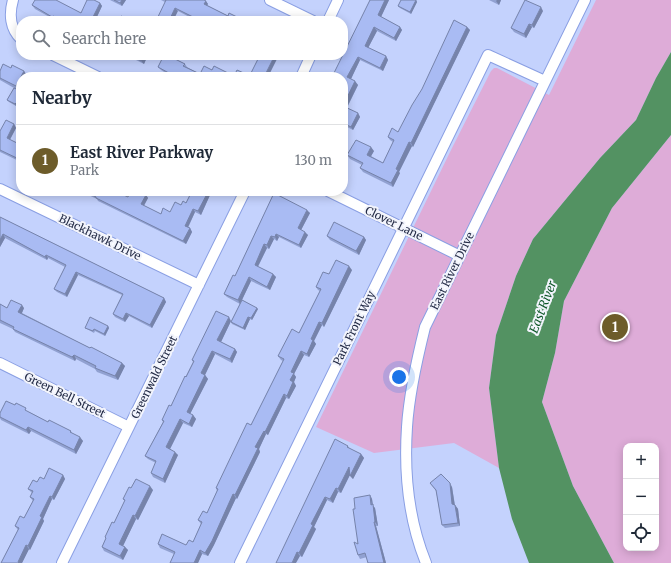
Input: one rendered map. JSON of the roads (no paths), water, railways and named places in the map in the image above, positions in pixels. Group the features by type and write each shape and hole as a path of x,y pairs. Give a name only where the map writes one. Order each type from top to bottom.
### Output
{"street":[{"path":"12,0 10,11 16,34"},
{"path":"270,0 303,16"},
{"path":"330,16 338,0"},
{"name":"East River Drive","path":"426,563 412,512 407,470 407,426 415,371 425,327 585,0"},
{"name":"Park Front Way","path":"240,563 488,55 545,81"},
{"path":"63,60 88,72"},
{"path":"303,72 309,60"},
{"name":"Blackhawk Drive","path":"0,189 199,285"},
{"name":"Greenwald Street","path":"62,563 243,196"},
{"name":"Clover Lane","path":"338,196 460,256"},
{"name":"Green Bell Street","path":"0,363 129,427"}],"water":[{"name":"East River","path":"671,52 671,135 612,208 564,301 555,353 542,402 573,486 614,563 529,563 512,519 499,468 489,388 496,335 516,276 533,239 600,158 636,120 656,78"}],"place":[{"name":"East River Parkway","path":"615,327"}]}
